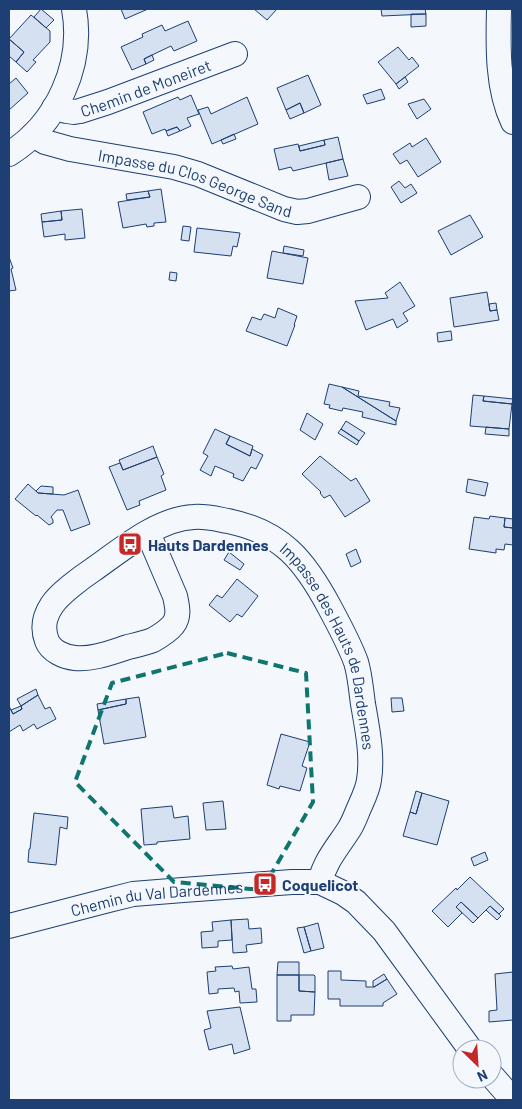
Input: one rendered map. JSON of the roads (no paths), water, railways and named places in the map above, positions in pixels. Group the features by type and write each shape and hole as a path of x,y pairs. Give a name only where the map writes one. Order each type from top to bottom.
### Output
{"street":[{"path":"9,154 34,135 63,93 71,73 74,56 76,34 74,9"},
{"path":"499,9 502,84 513,122"},
{"name":"Chemin de Moneiret","path":"54,108 74,112 80,111 235,54"},
{"name":"Impasse du Clos George Sand","path":"34,135 45,142 70,149 174,167 198,174 284,209 297,212 316,210 358,197"},
{"name":"Impasse des Hauts de Dardennes","path":"148,533 175,596 178,616 173,625 164,634 152,641 88,658 74,658 63,655 53,650 48,643 43,626 53,603 79,580 130,544 148,533 170,522 194,517 242,524 270,536 292,553 314,581 348,644 356,663 369,748 369,782 361,805 350,829 322,871 320,882"},
{"name":"Chemin du Val Dardennes","path":"9,926 133,894 292,882 320,882 343,893 356,902 384,931 463,1039"},
{"path":"502,1087 513,1100"}],"place":[{"name":"Hauts Dardennes","path":"130,544"},
{"name":"Coquelicot","path":"265,884"}]}
